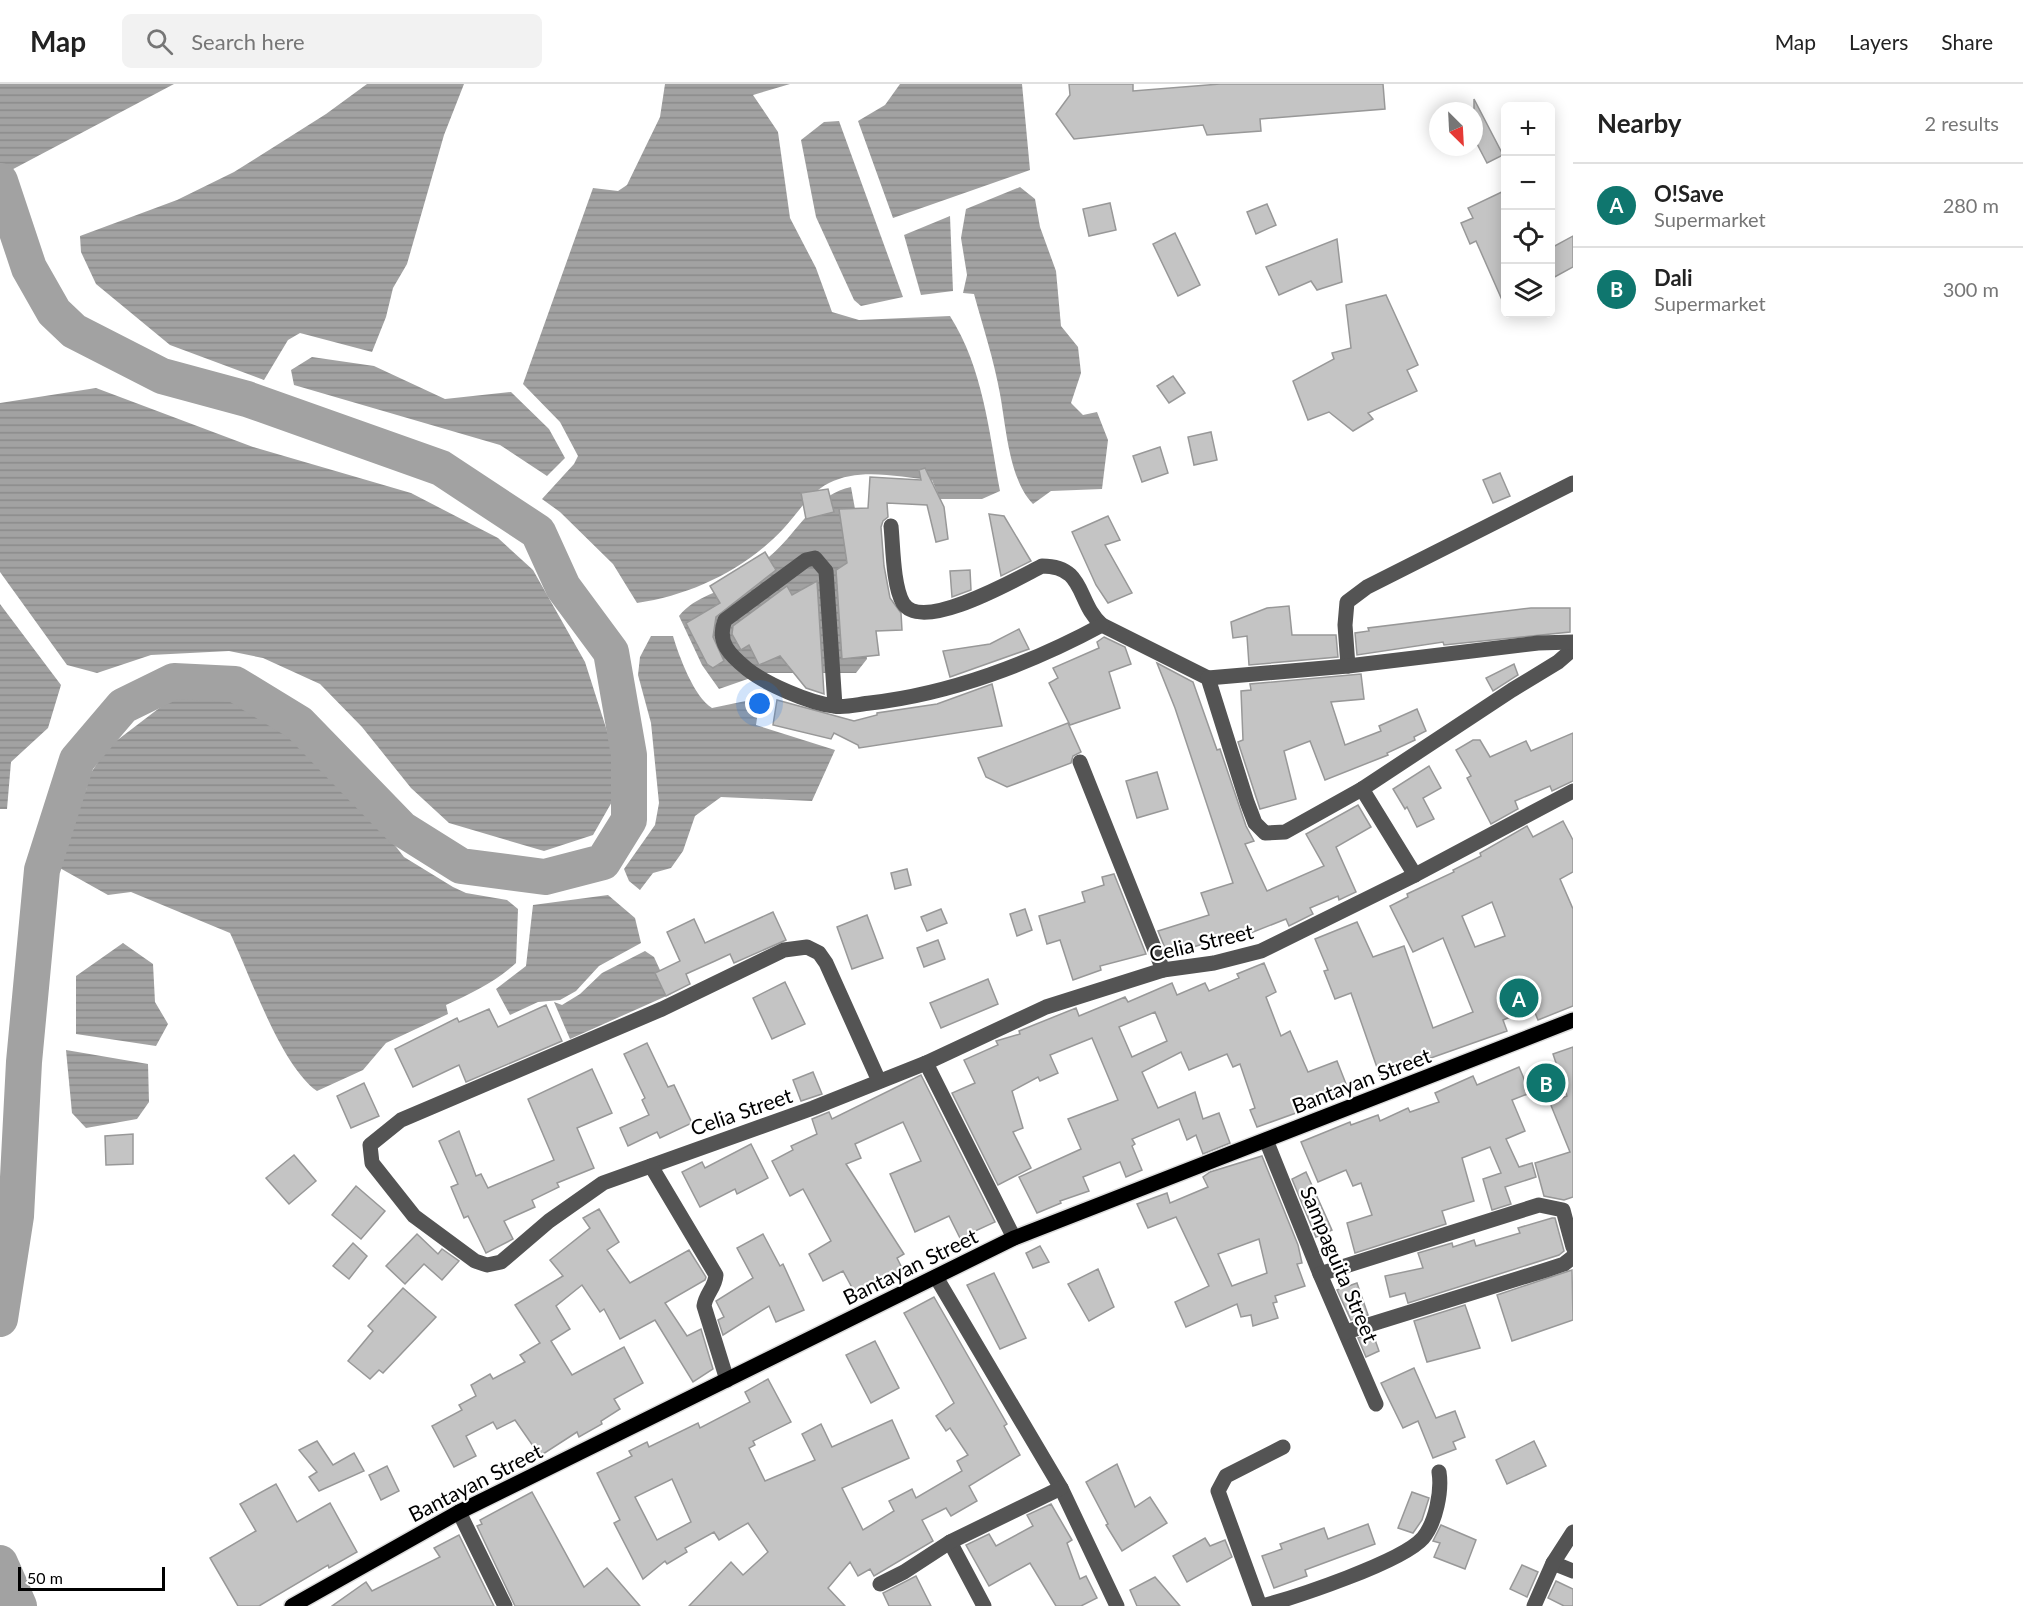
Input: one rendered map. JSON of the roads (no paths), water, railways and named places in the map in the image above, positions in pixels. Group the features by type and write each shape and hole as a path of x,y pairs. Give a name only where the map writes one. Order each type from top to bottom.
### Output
{"main road":[{"name":"Bantayan Street","path":"292,1606 459,1512 1014,1238 1573,1020"}],"street":[{"path":"1348,666 1345,625 1347,602 1367,587 1573,483"},
{"path":"891,526 899,592 904,605 913,611 926,613 948,610 1042,566 1058,566 1068,571 1092,614 1102,625 1208,678 1348,666 1538,643 1573,642"},
{"path":"835,706 826,571 815,558 806,560 725,620 722,629 723,641 730,654 750,672 804,698 835,706 895,700 968,681 1068,644 1102,625"},
{"path":"1208,678 1255,823 1265,833 1285,832 1362,789 1573,650"},
{"path":"1080,762 1163,970"},
{"path":"1362,789 1414,875"},
{"name":"Celia Street","path":"879,1082 826,963 819,953 807,947 784,950 662,1009 401,1120 370,1145 372,1163 414,1216 475,1261 488,1265 501,1262 549,1221 603,1183 813,1108 926,1064 1046,1007 1163,970 1214,963 1261,951 1414,875 1573,791"},
{"path":"926,1064 1014,1238"},
{"name":"Sampaguita Street","path":"1266,1140 1376,1404"},
{"path":"651,1166 716,1275 715,1286 706,1297 704,1306 727,1380"},
{"path":"1320,1274 1539,1205 1563,1210 1573,1247"},
{"path":"1346,1332 1546,1270 1564,1264 1573,1257"},
{"path":"936,1277 1061,1488 1117,1606"},
{"path":"1283,1447 1226,1476 1218,1491 1261,1606 1307,1600 1401,1554 1419,1542 1425,1536 1441,1488 1438,1472"},
{"path":"880,1584 904,1572 950,1542 1061,1488"},
{"path":"459,1512 506,1606"},
{"path":"1534,1606 1553,1563 1573,1532"},
{"path":"950,1542 984,1606"},
{"path":"1553,1563 1573,1571"}],"waterway":[{"path":"0,181 29,268 54,312 74,331 162,376 247,399 441,468 538,532 563,587 611,652 629,755 629,820 603,862 545,877 461,866 402,829 299,723 235,684 174,681 123,706 77,760 42,870 24,1062 16,1216 0,1319"},
{"path":"0,1563 19,1606"}],"place":[{"name":"O!Save","path":"1519,998"},
{"name":"Dali","path":"1546,1083"}]}
